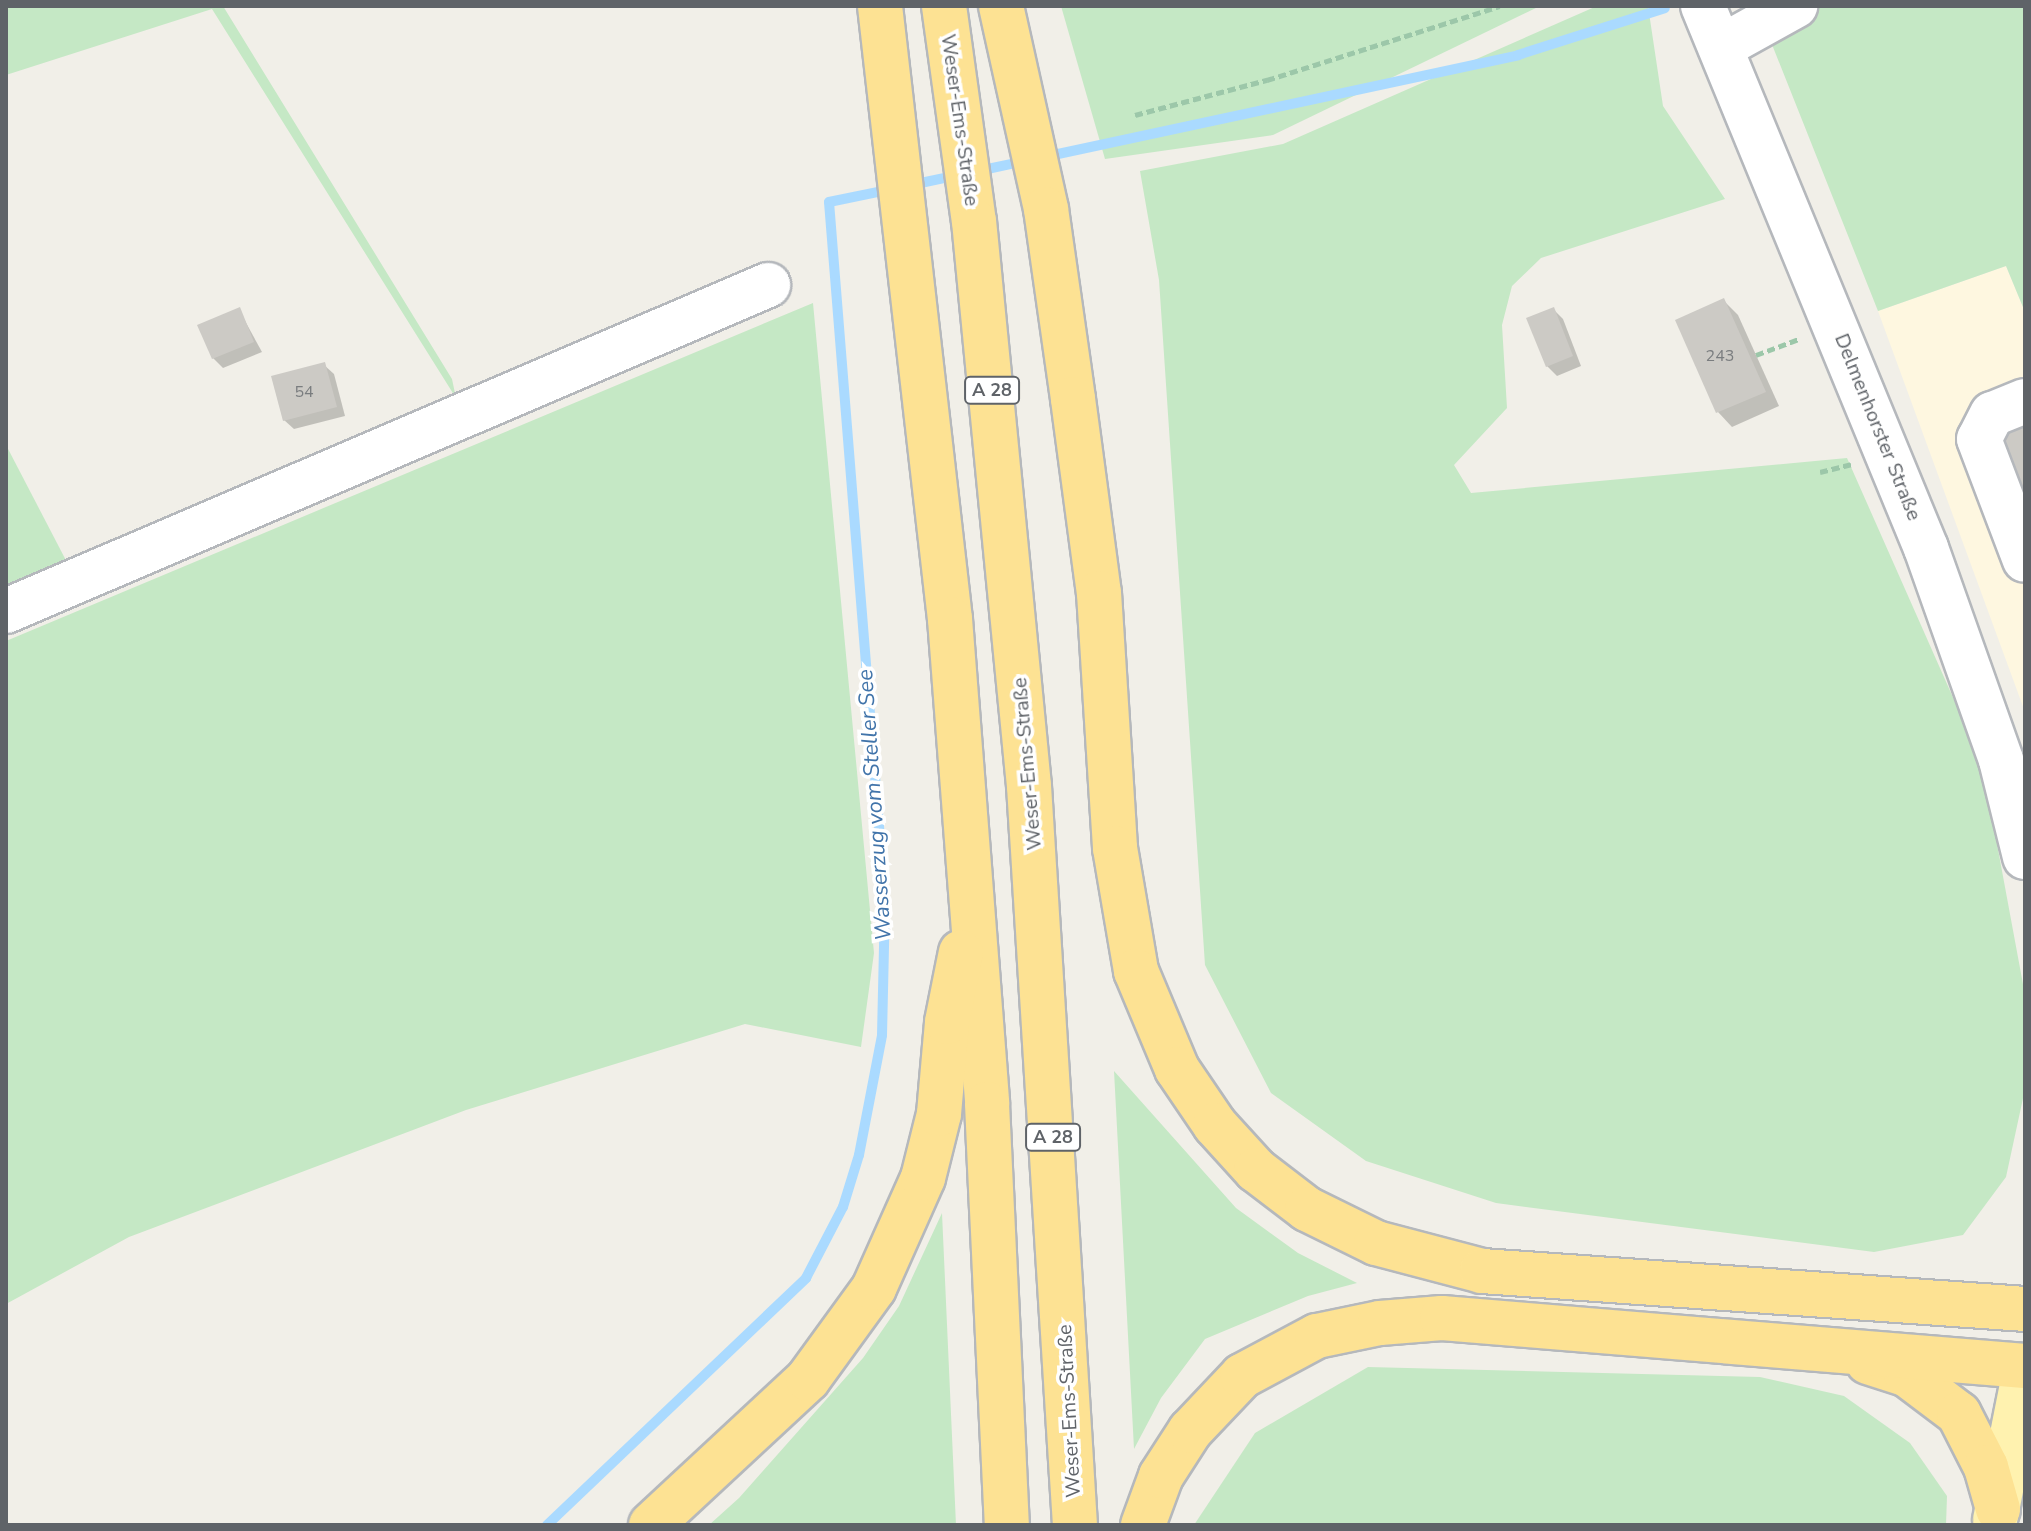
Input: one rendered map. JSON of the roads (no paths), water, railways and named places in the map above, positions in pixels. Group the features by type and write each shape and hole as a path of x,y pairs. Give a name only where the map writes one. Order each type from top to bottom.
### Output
{"highway":[{"path":"880,6 908,229 950,619 1000,1319 1007,1525"},
{"name":"Weser-Ems-Straße","path":"944,6 974,221 1029,786 1075,1525"},
{"path":"1001,6 1046,209 1099,593 1115,848 1136,971 1177,1069 1215,1125 1256,1170 1307,1209 1376,1243 1482,1271 2025,1309"},
{"path":"651,1525 808,1379 874,1288 923,1178 939,1114 947,1022 972,899"},
{"path":"1143,1525 1161,1476 1214,1403 1242,1376 1317,1336 1380,1323 1442,1318 1854,1350 2025,1368"},
{"path":"1854,1350 1875,1368 1906,1374 1959,1414 1986,1467 1996,1517"}],"main road":[{"path":"1996,1517 2025,1368"}],"street":[{"name":"Delmenhorster Straße","path":"1703,6 1921,534 2001,760 2025,857"},
{"path":"1721,47 1795,6"},
{"path":"6,611 768,285"},
{"path":"2025,401 1992,414 1979,439 2025,560"}],"waterway":[{"path":"1044,157 1518,55 1665,8"},
{"path":"978,171 1025,161"},
{"path":"911,185 958,175"},
{"name":"Wasserzug vom Steller See","path":"547,1525 806,1278 843,1207 859,1155 882,1035 885,901 829,202 892,189"}]}
